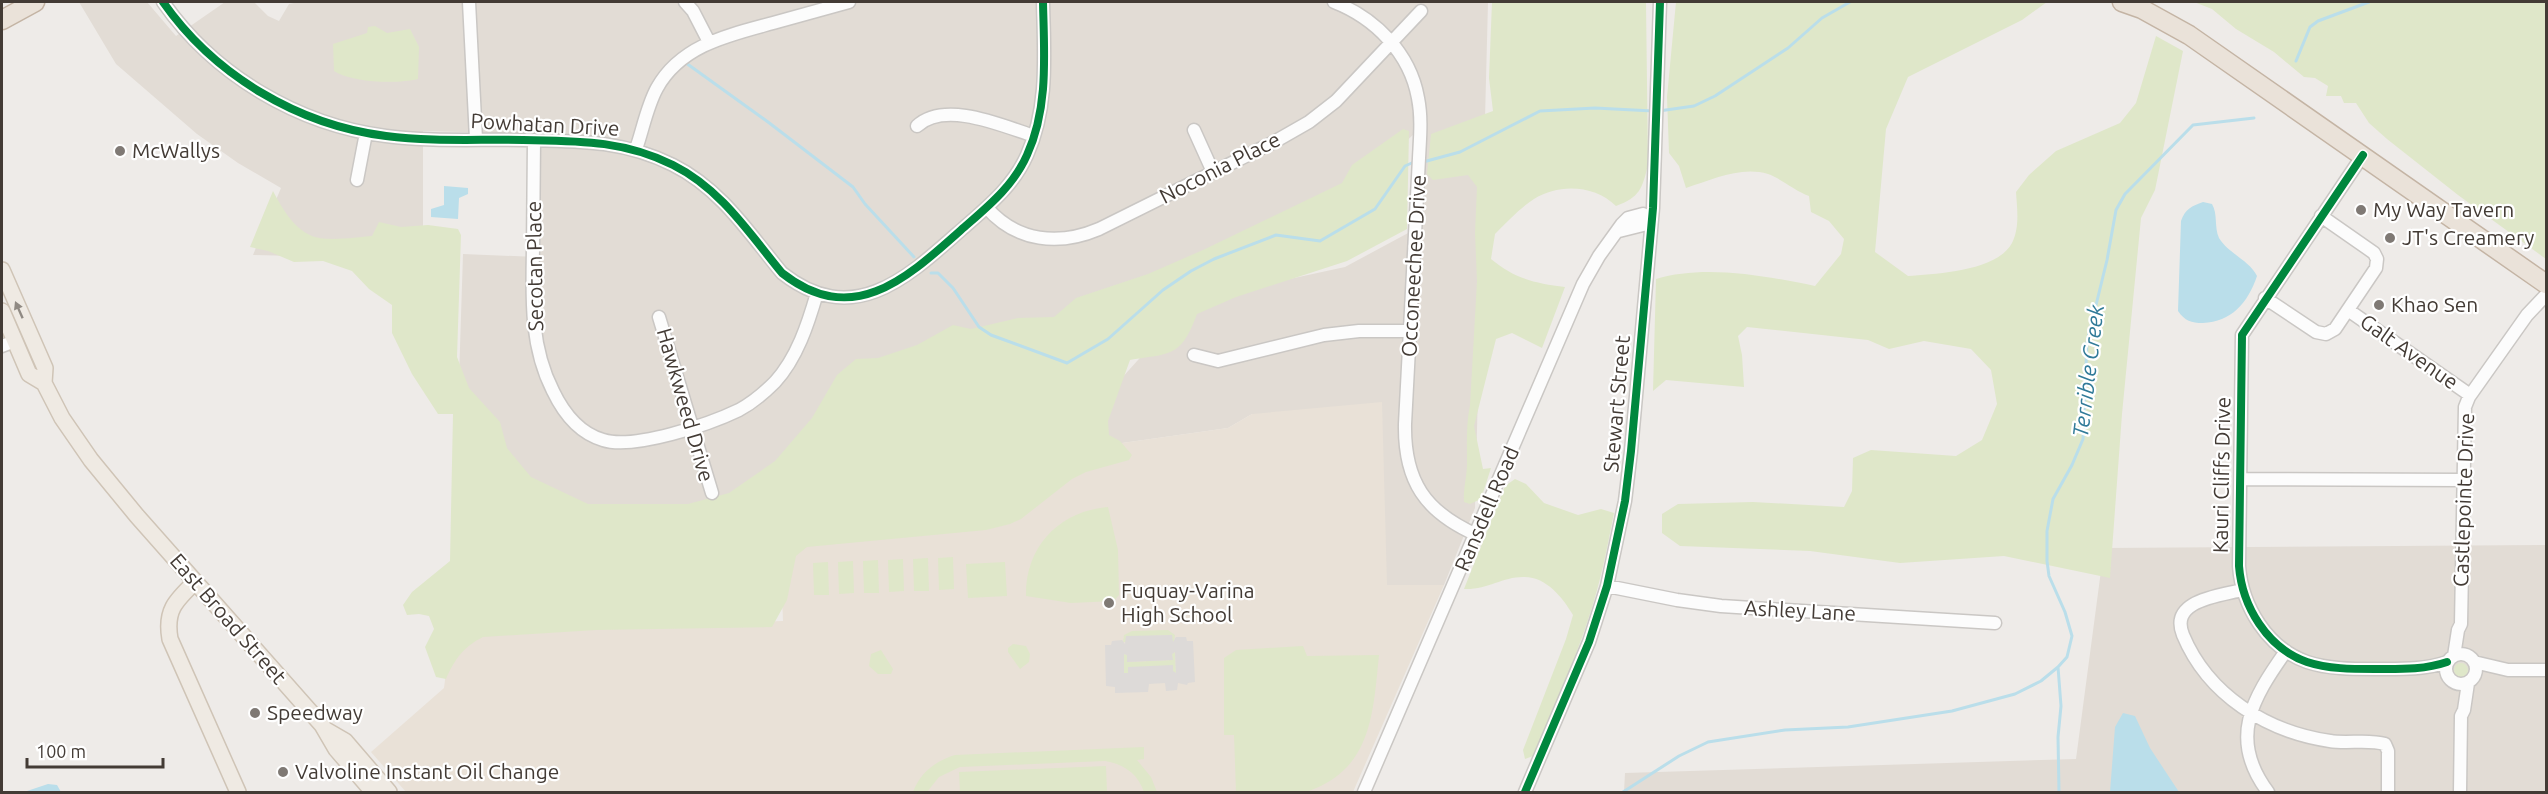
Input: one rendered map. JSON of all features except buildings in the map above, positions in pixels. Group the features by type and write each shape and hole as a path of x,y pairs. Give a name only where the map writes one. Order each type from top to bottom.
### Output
{"highway":[{"path":"2,20 35,2"},
{"path":"2122,2 2142,9 2189,35 2547,284"}],"main road":[{"path":"2,270 45,368 44,383 29,374 8,344 2,311"},
{"path":"8,344 27,342 35,345"},
{"name":"East Broad Street","path":"44,383 80,446 154,536 326,730 336,749 374,792"},
{"path":"195,582 170,611 168,625 170,639 238,792"},
{"name":"East Broad Street","path":"326,730 345,741 390,792"}],"street":[{"name":"Powhatan Drive","path":"163,2 192,38 216,61 248,84 299,112 366,133 408,138 580,140 636,149 675,165 721,198 782,273 803,287 817,292 850,297 872,293 892,285 930,258 987,208 1017,174 1034,136 1044,82 1043,2"},
{"path":"469,2 476,139"},
{"path":"684,2 693,11 709,42"},
{"path":"636,149 658,87 675,64 709,42 849,2"},
{"name":"Occoneechee Drive","path":"1334,2 1369,20 1391,43 1412,76 1420,107 1417,224 1405,435 1410,469 1422,496 1443,517 1476,535"},
{"name":"Stewart Street","path":"1525,792 1574,681 1607,586 1619,531 1629,467 1652,220 1658,114 1660,2"},
{"name":"Noconia Place","path":"987,208 1001,222 1028,236 1046,240 1073,239 1099,229 1292,132 1323,112 1360,77 1421,11"},
{"path":"917,126 932,116 949,115 992,122 1034,136"},
{"path":"1194,130 1213,172"},
{"path":"357,180 366,133"},
{"name":"Secotan Place","path":"534,140 532,317 538,352 552,391 576,425 584,432 617,443 641,441 692,427 738,410 774,383 788,365 800,342 817,292"},
{"name":"Kauri Cliffs Drive","path":"2363,155 2242,335 2239,566 2242,590 2260,626 2286,651 2307,662 2327,667 2414,669 2451,680"},
{"path":"2265,298 2321,334 2332,332 2376,268 2378,259 2363,244 2321,216"},
{"name":"Ransdell Road","path":"1364,792 1583,284 1599,256 1618,231 1643,225 1652,220"},
{"name":"Castlepointe Drive","path":"2451,659 2461,624 2464,414 2470,395 2527,315 2547,295"},
{"name":"Galt Avenue","path":"2348,309 2470,395"},
{"name":"Hawkweed Drive","path":"659,317 712,493"},
{"path":"1194,355 1218,361 1324,335 1359,331 1410,331"},
{"path":"2241,479 2463,480"},
{"name":"Ashley Lane","path":"1607,586 1721,606 1995,623"},
{"path":"2242,590 2189,606 2184,611 2180,623 2188,645 2199,662 2229,698 2265,722 2315,739 2385,744 2388,751 2388,792"},
{"name":"Castlepointe Drive","path":"2461,624 2465,630 2471,659"},
{"path":"2266,792 2251,765 2247,748 2250,714 2261,689 2286,651"},
{"path":"2461,716 2457,711 2451,680 2445,671 2451,659 2471,659 2508,670 2547,670"},
{"name":"Kauri Cliffs Drive","path":"2414,669 2451,659"},
{"path":"2460,792 2461,716 2476,669 2471,659"},
{"path":"2451,680 2461,685 2508,670"}],"shaded area":[{"path":"79,2 147,2 176,36 225,2 254,2 268,16 279,21 289,4 299,2 1488,2 1475,508 1444,585 1387,585 1252,414 1228,428 1101,446 1111,390 1192,300 1345,267 1410,232 1413,135 1368,176 718,513 557,513 458,410 463,254 537,257 538,134 423,131 423,259 253,255 281,188 238,163 197,134 116,64"},
{"name":"Fuquay-Varina High School","path":"1382,402 1387,585 1444,585 1353,792 406,792 371,752 444,688 451,633 783,621 780,545 1101,446 1228,428 1252,414"},
{"path":"2546,545 2546,792 1624,792 1625,773 2076,759 2104,548"},
{"path":"1172,635 1173,642 1176,637 1186,637 1187,641 1193,641 1195,682 1187,685 1178,683 1177,690 1166,691 1165,683 1149,684 1148,692 1115,693 1115,687 1106,686 1105,645 1111,645 1112,641 1122,640 1125,644 1126,636","holes":["1175,652 1176,673 1173,671 1173,665 1128,667 1128,673 1124,673 1124,654 1127,655 1127,662 1173,660 1172,654"]}],"green space":[{"path":"1492,2 1646,2 1648,165 1639,191 1624,203 1616,206 1598,194 1587,190 1554,190 1534,199 1495,234 1491,259 1500,266 1526,279 1565,287 1542,348 1512,333 1496,339 1474,426 1483,469 1491,468 1481,499 1470,504 1464,502 1464,497 1477,281 1475,233 1477,187 1468,175 1433,180 1427,174 1431,134 1493,111 1489,78"},
{"path":"1676,2 2047,2 2022,20 1908,77 1886,129 1875,252 1908,276 1965,269 1994,260 2004,252 2015,237 2016,192 2029,175 2056,151 2120,123 2136,103 2156,36 2183,51 2155,190 2141,218 2122,414 2110,578 2004,556 1900,563 1810,551 1680,546 1662,533 1662,514 1678,504 1753,502 1844,507 1852,491 1853,458 1871,450 1956,456 1982,440 1997,404 1991,370 1971,349 1924,341 1889,349 1868,340 1747,327 1738,336 1744,387 1666,380 1653,391 1656,279 1694,272 1715,272 1756,275 1815,286 1841,254 1844,239 1829,221 1811,212 1809,196 1768,174 1737,173 1686,188 1679,166 1669,153 1667,97"},
{"path":"2194,2 2546,2 2546,259 2458,195 2387,139 2369,123 2356,103 2344,103 2341,96 2326,96 2328,86 2315,78 2304,77 2274,52 2236,29 2212,9"},
{"path":"375,26 387,33 410,29 419,47 418,79 399,82 363,80 334,71 333,44 367,33 368,27"},
{"path":"1403,129 1409,131 1407,229 1347,261 1236,297 1197,314 1180,346 1165,354 1130,360 1108,421 1109,435 1120,441 1132,455 1129,460 1086,472 1072,479 1021,519 1010,524 986,530 807,547 796,556 787,600 772,627 596,630 483,637 460,654 446,679 436,677 425,647 434,629 429,616 407,615 403,605 412,592 450,561 453,414 438,414 412,374 392,333 392,305 369,289 352,271 323,261 294,262 268,251 250,247 273,191 294,223 305,232 318,238 342,239 372,236 379,222 401,227 428,225 458,229 461,235 457,357 469,388 500,422 507,448 531,477 588,504 688,504 729,493 775,461 812,418 837,375 856,359 878,358 917,345 953,325 971,329 1018,318 1054,317 1076,298 1148,274 1342,183 1352,165"},
{"path":"1515,479 1526,484 1544,503 1578,515 1601,509 1614,513 1600,580 1582,637 1533,756 1525,759 1523,750 1573,615 1553,589 1531,578 1508,579 1480,588 1464,589 1505,486"},
{"path":"1108,507 1118,550 1119,595 1114,601 1071,603 1026,596 1027,578 1032,562 1048,535 1060,524 1074,516"},
{"path":"953,557 954,589 939,590 938,558"},
{"path":"928,558 929,591 914,591 913,559"},
{"path":"903,559 904,591 889,592 888,560"},
{"path":"878,560 879,593 864,593 863,561"},
{"path":"853,561 854,593 839,594 838,562"},
{"path":"828,562 829,595 814,595 813,563"},
{"path":"1005,562 1007,596 968,598 966,564"},
{"path":"1168,630 1175,635 1174,642 1172,635 1126,637 1126,642 1123,642 1124,635 1132,631"},
{"path":"1013,644 1026,646 1030,654 1029,662 1020,669 1008,652 1008,648"},
{"path":"1303,646 1307,656 1379,655 1371,718 1357,755 1344,770 1328,782 1306,792 1236,792 1234,735 1224,735 1224,658 1236,650"},
{"path":"881,650 893,669 891,674 878,674 869,666 871,654"},
{"path":"1175,652 1176,673 1173,672 1173,666 1128,668 1128,673 1124,673 1124,654 1127,655 1128,662 1172,660 1172,654"},
{"path":"2461,663 2466,665 2468,670 2466,675 2461,677 2456,675 2454,670 2456,665"},
{"path":"1144,747 1144,759 1137,760 1151,777 1157,792 1144,792 1138,780 1129,771 1105,761 960,767 939,777 927,792 913,792 929,769 955,755"},
{"path":"1106,766 1107,792 960,792 959,772"}],"water":[{"path":"444,186 468,188 468,194 459,198 458,219 431,217 431,209 444,205"},
{"path":"2203,202 2212,204 2214,208 2219,238 2223,244 2257,276 2249,295 2230,315 2213,322 2195,323 2183,317 2178,311 2181,221 2189,208"},
{"path":"2123,713 2135,716 2150,748 2179,792 2110,792 2115,727"},
{"path":"48,784 57,785 61,792 24,792"}],"waterway":[{"path":"1659,111 1694,106 1715,96 1788,48 1822,18 1850,2"},
{"name":"Terrible Creek","path":"2296,61 2310,27 2318,21 2369,2"},
{"path":"686,63 853,187 865,204 914,257"},
{"path":"1423,162 1460,152 1540,111 1595,108 1653,111"},
{"name":"Terrible Creek","path":"1623,792 1679,756 1708,742 1785,730 1848,727 1952,711 2015,694 2041,681 2058,667 2067,657 2072,636 2065,612 2049,576 2047,531 2053,499 2083,439 2087,342 2107,260 2116,210 2125,194 2193,125 2254,118"},
{"path":"931,273 938,273 953,288 979,327 991,335 1067,363 1108,339 1163,290 1214,259 1276,235 1320,241 1375,209 1405,166 1414,162"},
{"path":"2058,667 2061,706 2058,737 2059,792"}],"cycle path":[{"path":"163,2 207,52 233,74 290,108 321,121 353,130 403,138 581,142 618,146 673,165 706,186 720,199 782,273 808,289 832,297 856,297 878,290 899,279 941,248 1007,187 1027,155 1039,118 1044,80 1043,2"},
{"path":"1525,792 1589,642 1607,586 1625,501 1653,208 1660,2"},
{"path":"2363,155 2242,335 2239,566 2241,581 2245,596 2259,624 2280,647 2307,662 2358,669 2420,668 2447,662"}],"place":[{"name":"McWallys","path":"120,151"},
{"name":"My Way Tavern","path":"2361,210"},
{"name":"JT's Creamery","path":"2390,238"},
{"name":"Khao Sen","path":"2379,305"},
{"name":"Fuquay-Varina High School","path":"1109,603"},
{"name":"Speedway","path":"255,713"},
{"name":"Valvoline Instant Oil Change","path":"283,772"}]}
